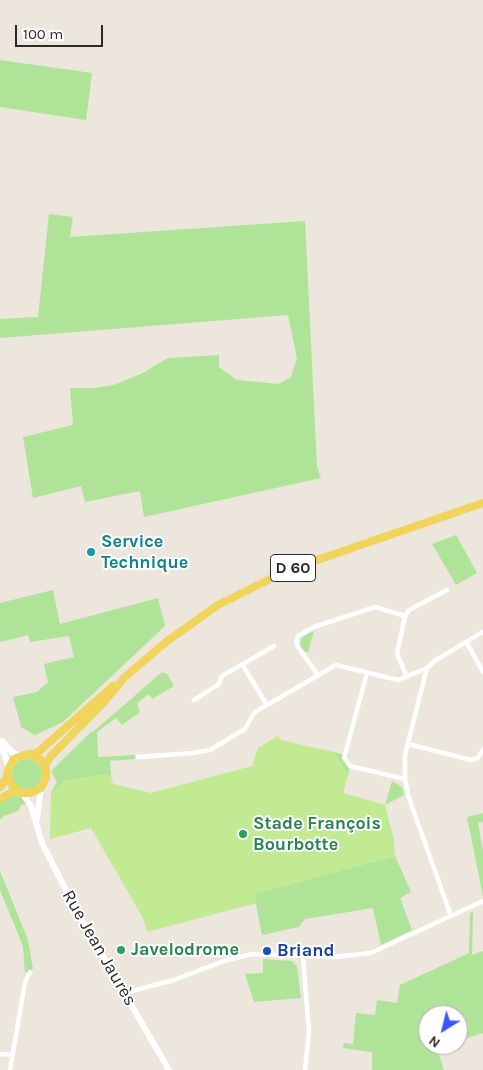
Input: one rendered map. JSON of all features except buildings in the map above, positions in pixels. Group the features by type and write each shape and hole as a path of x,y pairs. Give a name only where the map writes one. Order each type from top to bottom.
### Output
{"main road":[{"name":"D 60","path":"31,755 45,747 108,690 189,625 252,587 329,554 483,503"},
{"name":"D 60","path":"45,766 50,757 105,701 125,677"},
{"path":"0,740 12,752 20,756 31,755 40,759 45,766 46,778 41,788 37,822"},
{"path":"0,740 10,783 31,806 37,822"},
{"path":"0,787 8,771 20,756"},
{"path":"0,800 19,791 34,792 41,788"},
{"name":"Rue Jean Jaurès","path":"37,822 42,843 59,879 169,1070"}],"street":[{"path":"407,677 397,654 405,616 409,610 447,590"},
{"path":"318,675 298,647 296,641 298,636 314,627 375,607 405,616"},
{"path":"138,757 194,754 210,750 244,729 254,713 266,704 336,665 398,680 427,668 436,660 483,632"},
{"path":"467,642 483,672"},
{"path":"194,700 219,684 222,676 274,646"},
{"path":"242,664 266,704"},
{"path":"427,668 405,755 405,778 409,798 451,916"},
{"path":"367,672 344,758 350,766 405,778"},
{"path":"408,744 471,760 478,758 483,749"},
{"path":"124,994 174,980 224,961 252,954 334,957 371,953 483,901"},
{"path":"303,957 308,1021 305,1070"},
{"path":"10,1070 25,982 30,972"},
{"path":"0,1054 13,1055"}],"green space":[{"path":"0,60 92,73 86,120 0,107"},
{"path":"49,214 73,217 70,237 305,221 317,467 321,478 144,517 140,491 85,502 81,486 33,498 23,437 73,425 70,388 95,388 113,385 141,374 168,358 219,355 219,367 237,380 279,384 291,377 297,358 288,315 0,338 0,319 38,317"},
{"path":"456,535 477,573 456,585 432,544"},
{"path":"53,590 60,624 158,598 165,626 63,722 35,735 21,727 13,697 37,692 48,682 44,664 74,657 69,636 30,642 28,635 0,642 0,603"},
{"path":"314,631 308,652 304,651 300,646 302,637"},
{"path":"162,672 167,674 174,686 152,699 149,694 137,703 140,712 122,725 116,718 97,732 98,757 135,755 135,759 110,761 111,776 101,775 66,781 51,793 57,782 51,771 91,732"},
{"name":"Stade François Bourbotte","path":"278,736 280,740 334,752 348,775 343,793 385,805 394,840 395,856 255,894 257,903 147,932 143,918 91,828 50,839 51,793 66,781 101,775 111,776 113,784 151,793 252,766 258,748"},
{"path":"334,752 344,755 350,766 348,775"},
{"path":"27,759 38,763 42,774 38,785 27,789 16,785 12,774 16,763"},
{"path":"392,781 402,787 404,795 385,805"},
{"path":"12,794 22,796 28,804 21,805 18,811 4,816 0,820 0,803"},
{"path":"483,813 483,822 478,823 483,851 483,896 467,817"},
{"path":"395,856 411,892 400,898 412,930 381,945 373,908 305,919 299,927 262,935 254,894"},
{"path":"0,871 28,940 33,969 30,972 25,972 23,946 0,890"},
{"path":"473,912 472,955 483,951 483,1033 468,1038 468,1005 418,1005 418,1055 439,1055 444,1070 372,1070 372,1052 343,1048 344,1043 353,1044 356,1013 375,1015 377,1000 397,1003 400,985 469,953 470,913"},
{"path":"263,959 292,961 297,966 301,998 254,1002 245,974 263,973"}],"place":[{"name":"Service Technique","path":"91,552"},
{"name":"Stade François Bourbotte","path":"243,834"},
{"name":"Javelodrome","path":"121,950"},
{"name":"Briand","path":"267,951"}]}
